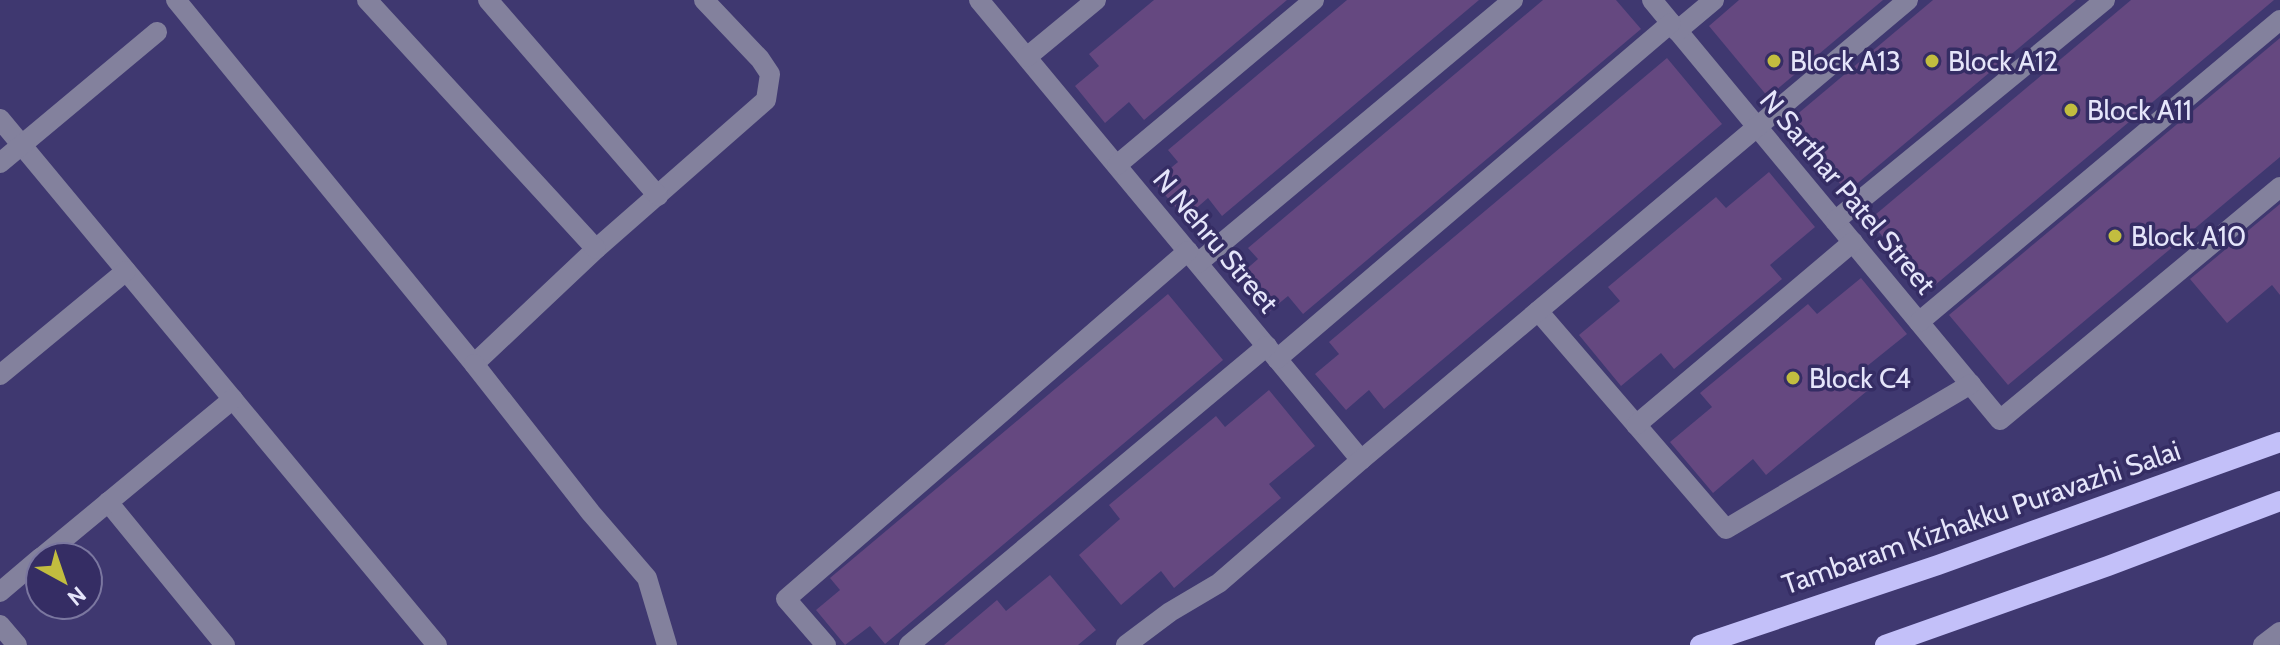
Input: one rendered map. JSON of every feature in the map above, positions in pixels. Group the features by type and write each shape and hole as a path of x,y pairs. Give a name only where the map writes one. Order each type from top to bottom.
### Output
{"main road":[{"name":"Tambaram Kizhakku Puravazhi Salai","path":"1700,645 1938,565 2280,442"},
{"path":"1885,645 2280,501"}],"street":[{"path":"367,0 596,249"},
{"path":"488,0 658,196"},
{"path":"474,364 596,249 766,100 770,74 760,59 704,0"},
{"name":"N Nehru Street","path":"979,0 1361,460"},
{"path":"1027,57 1096,0"},
{"path":"1117,165 1314,0"},
{"path":"826,645 786,599 1193,257 1513,0"},
{"name":"N Sarthar Patel Street","path":"1652,0 2000,420 2280,187"},
{"path":"909,645 1674,27 1714,0"},
{"path":"1126,645 1170,612 1219,583 1908,0"},
{"path":"1835,221 2105,0"},
{"path":"177,1 647,578 667,645"},
{"path":"1919,322 2280,20"},
{"path":"0,163 157,32"},
{"path":"0,119 437,645"},
{"path":"1636,425 1853,242"},
{"path":"0,375 126,271"},
{"path":"1538,311 1726,529 1971,384"},
{"path":"61,541 233,399"},
{"path":"108,502 225,645"},
{"path":"0,592 24,572"},
{"path":"0,625 17,645"},
{"path":"2263,645 2280,632"}],"building":[{"path":"1154,0 1287,0 1144,120 1129,102 1105,123 1075,86 1099,66 1089,54"},
{"path":"1347,0 1479,0 1222,216 1208,198 1185,218 1154,182 1178,162 1168,150"},
{"path":"1543,0 1616,0 1641,29 1303,314 1288,296 1265,315 1235,279 1258,259 1248,248"},
{"name":"Block A13","path":"1739,0 1883,0 1768,97 1709,26"},
{"name":"Block A12","path":"1933,0 2076,0 1847,192 1788,122"},
{"name":"Block A11","path":"2131,0 2274,0 1928,291 1869,220"},
{"name":"Block A10","path":"2280,38 2280,157 2008,385 1949,315"},
{"path":"1667,58 1722,124 1384,409 1369,390 1346,410 1315,374 1339,354 1329,342"},
{"path":"1769,172 1815,227 1770,265 1782,279 1674,369 1661,353 1621,386 1579,335 1620,301 1608,287 1716,197 1726,208"},
{"path":"2280,204 2280,295 2272,285 2227,323 2190,279"},
{"name":"Block C4","path":"1861,278 1907,334 1861,371 1873,386 1766,475 1753,459 1713,493 1670,442 1712,407 1700,393 1808,304 1817,314"},
{"path":"1168,294 1223,360 885,644 870,626 845,645 816,610 840,590 830,578"},
{"path":"1269,390 1315,446 1269,484 1281,498 1174,588 1161,571 1121,605 1079,555 1120,519 1109,505 1216,416 1225,427"},
{"path":"1050,575 1096,630 1078,645 944,645 997,600 1006,611"}],"place":[{"name":"Block A13","path":"1774,61"},
{"name":"Block A12","path":"1932,61"},
{"name":"Block A11","path":"2071,110"},
{"name":"Block A10","path":"2115,236"},
{"name":"Block C4","path":"1793,378"}]}
